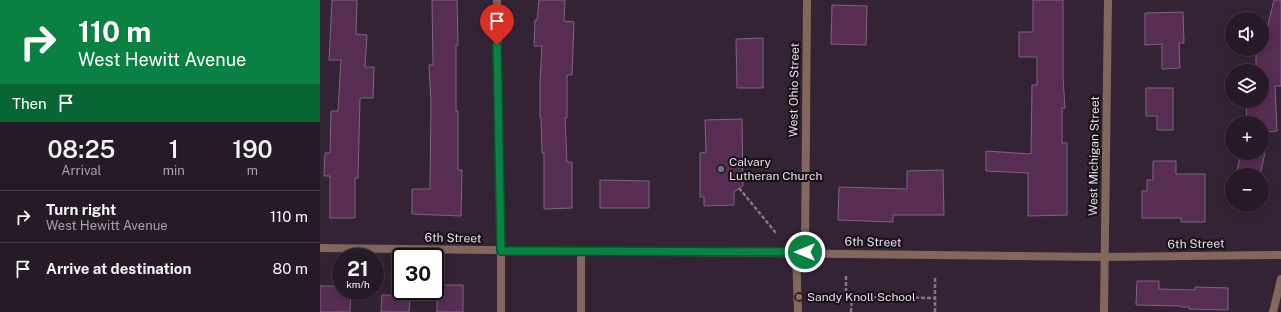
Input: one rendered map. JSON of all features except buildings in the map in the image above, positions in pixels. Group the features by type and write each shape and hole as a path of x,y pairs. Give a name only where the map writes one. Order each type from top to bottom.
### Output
{"street":[{"path":"497,0 501,312"},
{"name":"West Ohio Street","path":"805,252 807,0"},
{"name":"West Michigan Street","path":"1104,312 1108,0"},
{"name":"6th Street","path":"320,248 501,251 805,252 1104,257 1281,255"},
{"path":"581,251 581,312"},
{"path":"796,252 798,312"},
{"path":"1273,312 1281,279"}],"path":[{"path":"739,188 776,233"},
{"path":"846,276 846,297 935,298"},
{"path":"935,277 935,312"},
{"path":"851,312 852,297"}],"place":[{"name":"Calvary Lutheran Church","path":"721,169"},
{"name":"Sandy Knoll School","path":"799,297"}],"route":[{"path":"497,45 501,251 805,252"}]}
